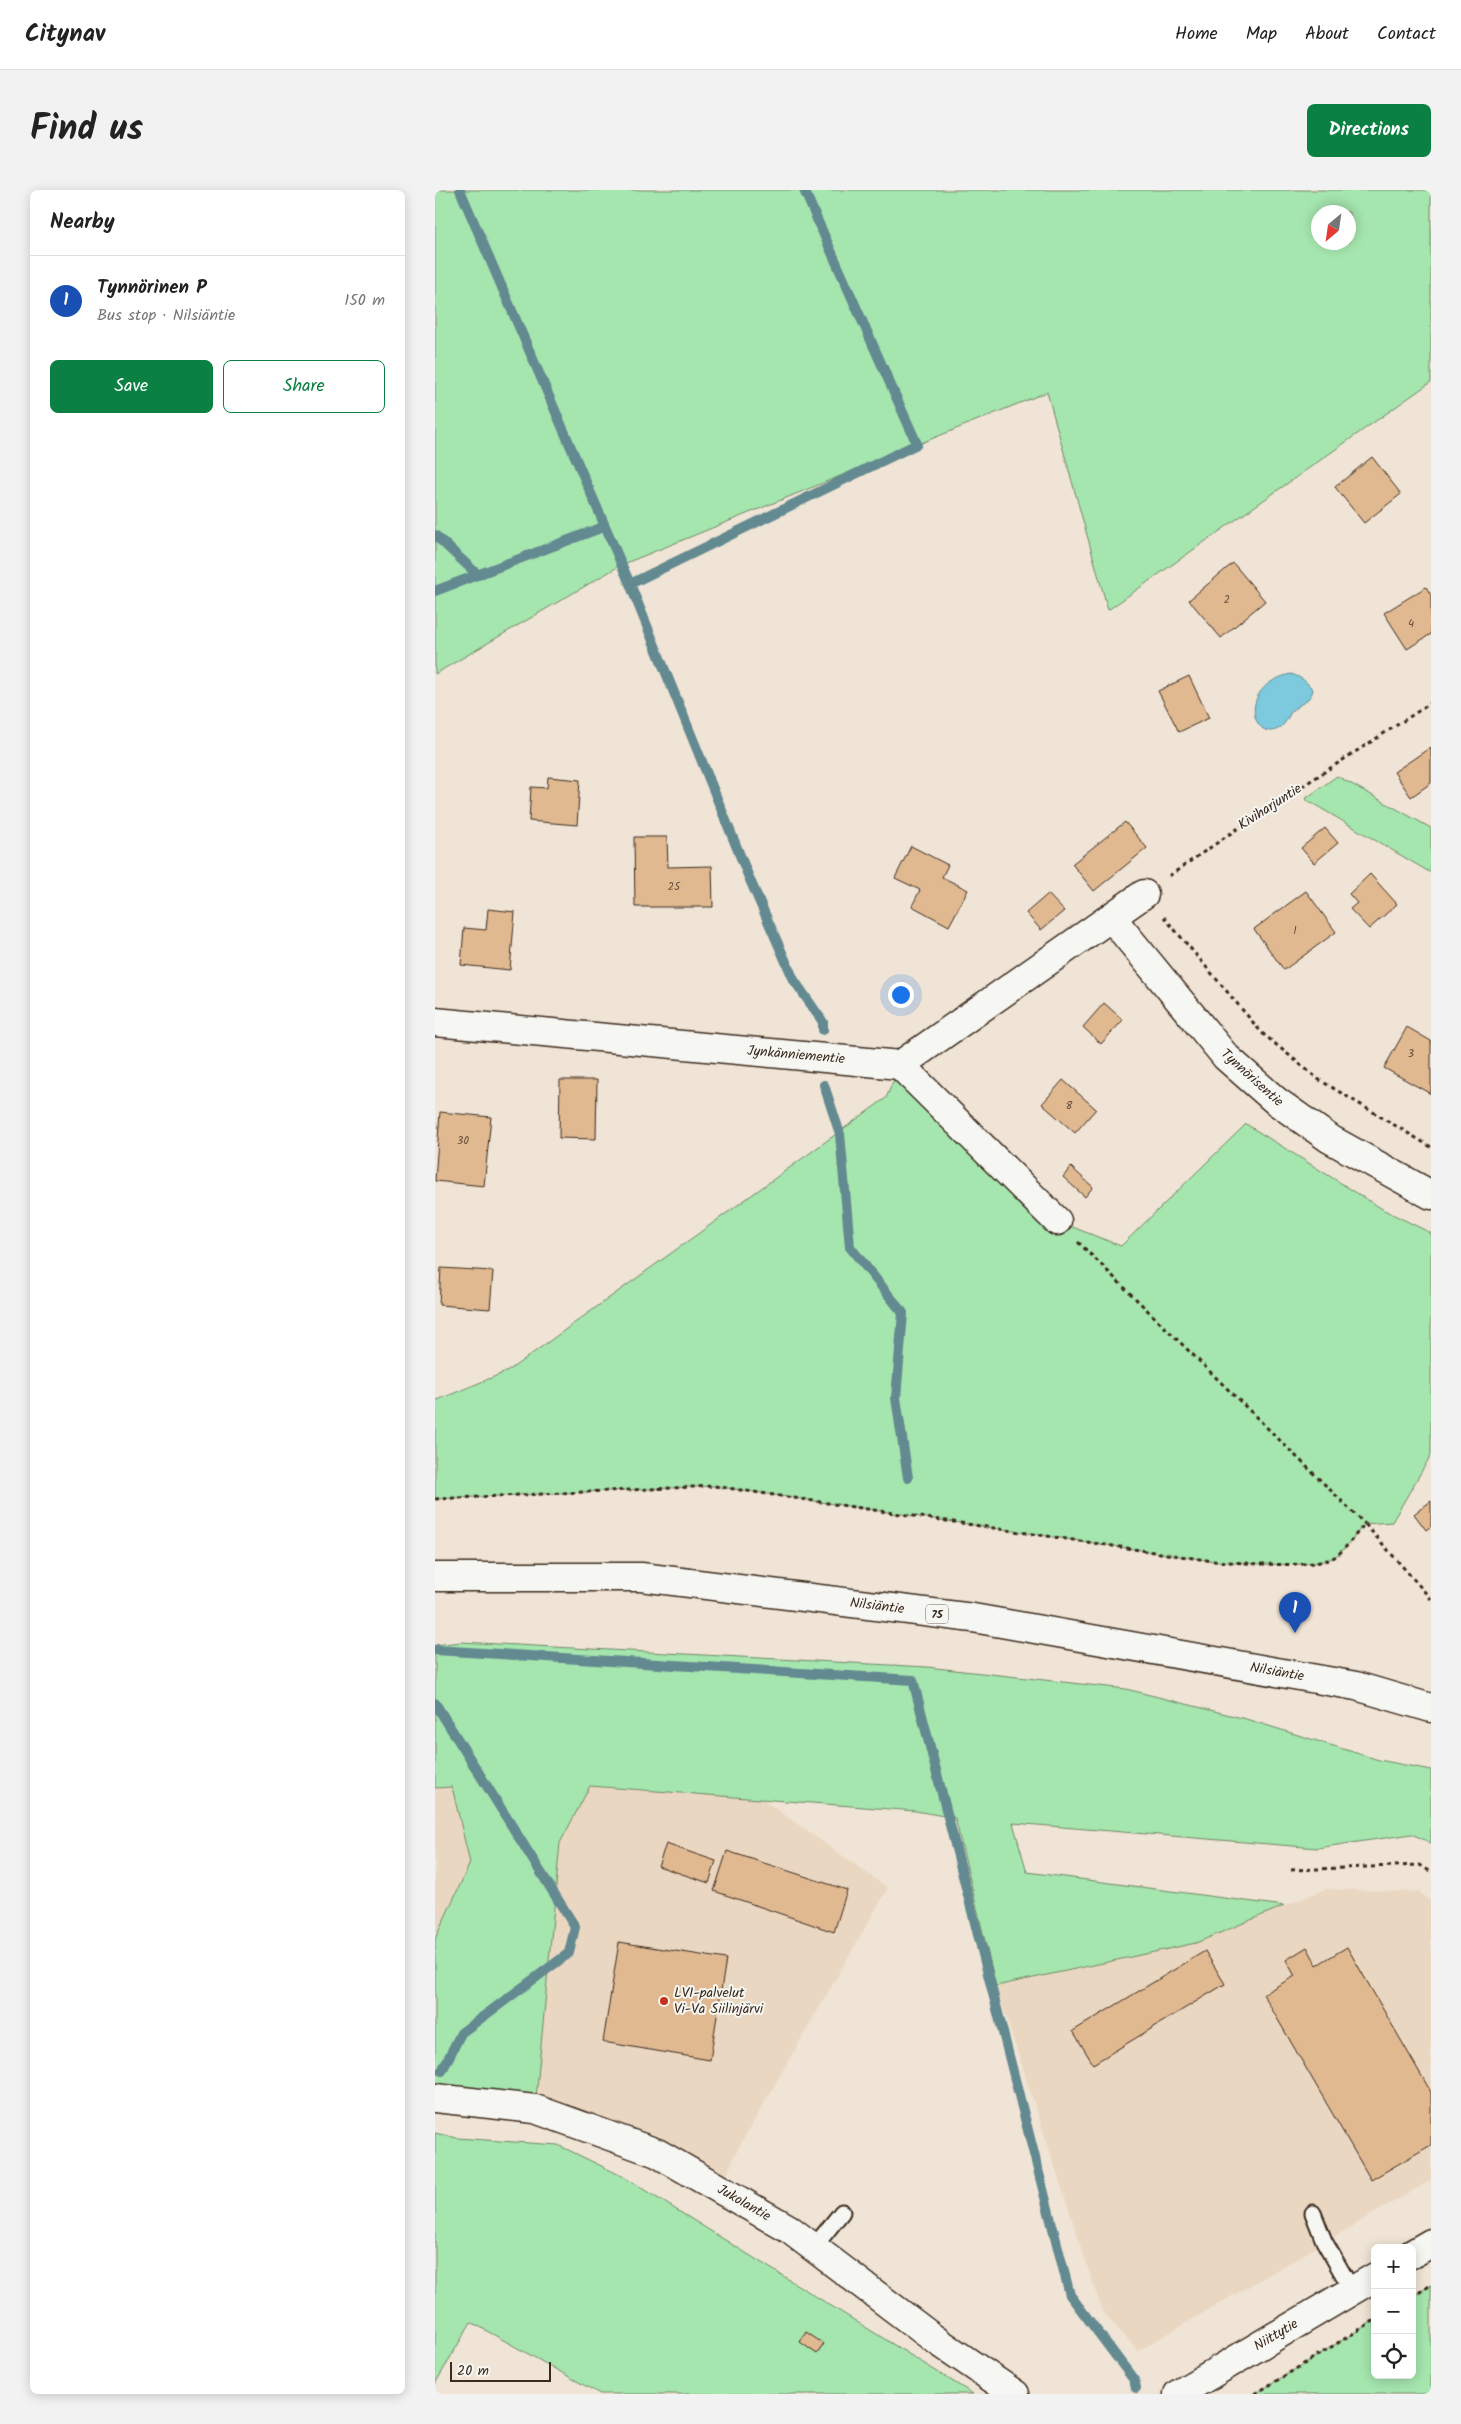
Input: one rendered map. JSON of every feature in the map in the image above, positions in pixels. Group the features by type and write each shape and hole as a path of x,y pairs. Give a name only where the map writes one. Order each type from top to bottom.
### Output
{"street":[{"path":"1057,1221 900,1065 1144,894"},
{"name":"Tynnörisentie","path":"1111,916 1226,1057 1276,1101 1330,1139 1431,1195"},
{"name":"Jynkänniementie","path":"435,1022 900,1065"},
{"name":"Nilsiäntie","path":"435,1577 641,1577 973,1618 1356,1686 1431,1708"},
{"name":"Jukolantie","path":"435,2098 535,2109 657,2153 789,2228 933,2338 1015,2394"},
{"path":"1416,2252 1431,2243"},
{"name":"Niittytie","path":"1178,2394 1371,2279"}],"lane":[{"path":"813,2247 842,2212"},
{"path":"1313,2213 1324,2241 1352,2290"}],"path":[{"name":"Kiviharjuntie","path":"1144,894 1250,820 1431,703"},
{"path":"1144,894 1262,1033 1318,1079 1431,1147"},
{"path":"1057,1221 1365,1524 1431,1599"},
{"path":"435,1499 715,1486 1213,1560 1285,1564 1314,1564 1336,1556 1365,1524"},
{"path":"1291,1870 1420,1865 1431,1872"},
{"path":"1416,2295 1431,2286"},
{"path":"1255,2394 1371,2322"}],"shaded area":[{"path":"590,1786 762,1799 888,1888 736,2152 721,2190 657,2153 435,2098 435,1788"},
{"path":"1325,1889 1419,1892 1431,1901 1431,2180 1138,2351 1102,2311 996,1986 1196,1943"}],"green space":[{"path":"435,190 1431,190 1431,382 1108,610 1047,392 621,565 435,674"},
{"path":"1337,776 1431,828 1431,873 1305,799"},
{"path":"900,1065 1057,1221 1121,1246 1246,1124 1384,1210 1431,1233 1431,1455 1392,1522 1365,1524 1340,1553 1326,1561 1277,1564 1213,1561 714,1486 435,1499 435,1401 508,1371 886,1098"},
{"path":"461,1642 927,1667 1126,1689 1246,1719 1379,1760 1431,1770 1431,1843 1412,1834 1317,1848 1013,1823 1027,1872 1284,1906 1196,1943 996,1986 955,1818 916,1811 590,1786 560,1843 535,2109 435,2098 435,1939 470,1863 452,1787 435,1788 435,1645"},
{"path":"435,2133 457,2138 558,2145 622,2176 973,2394 600,2394 471,2322 435,2384"},
{"path":"1431,2285 1431,2394 1255,2394 1371,2322 1371,2379 1416,2379 1416,2294"}],"water":[{"path":"1291,674 1301,678 1308,684 1313,690 1312,694 1292,711 1281,727 1272,731 1263,729 1257,722 1255,702 1261,691 1273,681"}],"building":[{"path":"1372,457 1401,494 1364,523 1335,487"},
{"path":"1233,563 1265,601 1221,638 1189,600"},
{"path":"1426,587 1431,595 1431,634 1407,649 1384,613"},
{"path":"1189,676 1209,718 1179,732 1158,691"},
{"path":"1431,747 1431,783 1411,797 1394,772"},
{"path":"548,777 580,780 577,825 529,821 531,787 547,788"},
{"path":"1125,822 1147,848 1094,891 1072,864"},
{"path":"1325,828 1338,843 1314,863 1301,848"},
{"path":"634,837 667,837 668,867 712,866 713,907 635,907"},
{"path":"911,846 948,865 942,877 968,890 949,926 912,906 920,890 895,878"},
{"path":"1370,874 1397,904 1369,929 1350,909 1357,903 1349,894"},
{"path":"1306,891 1336,932 1284,970 1254,929"},
{"path":"1048,894 1064,911 1041,930 1026,913"},
{"path":"488,909 515,912 510,970 461,965 464,928 486,930"},
{"path":"1104,1003 1123,1020 1101,1044 1083,1027"},
{"path":"1407,1027 1431,1041 1431,1094 1384,1068"},
{"path":"560,1080 597,1080 596,1139 559,1138"},
{"path":"1063,1080 1096,1109 1075,1133 1042,1104"},
{"path":"440,1112 491,1117 484,1186 435,1181"},
{"path":"1071,1167 1093,1187 1085,1197 1063,1177"},
{"path":"441,1268 493,1271 490,1309 439,1305"},
{"path":"1431,1501 1431,1526 1426,1530 1414,1514"},
{"path":"666,1844 716,1861 709,1883 658,1866"},
{"path":"727,1851 847,1890 834,1932 714,1891"},
{"name":"LVI-palvelut Vi-Va Siilinjärvi","path":"619,1942 726,1959 710,2060 603,2042"},
{"path":"1307,1947 1317,1965 1347,1947 1431,2092 1431,2145 1371,2180 1263,1994 1295,1976 1286,1960"},
{"path":"1205,1951 1225,1984 1093,2064 1073,2031"},
{"path":"806,2332 824,2344 817,2354 800,2342"}],"waterway":[{"path":"460,190 630,584 917,444 804,190"},
{"path":"435,591 603,527"},
{"path":"435,535 478,575"},
{"path":"630,584 750,880 794,980 823,1022 823,1030"},
{"path":"824,1085 840,1134 850,1247 903,1313 896,1398 908,1478"},
{"path":"435,1650 913,1680 1070,2295 1134,2380 1136,2388"},
{"path":"435,1703 575,1927 569,1953 461,2033 442,2071"}],"place":[{"name":"Tynnörinen P","path":"1295,1633"},
{"name":"LVI-palvelut Vi-Va Siilinjärvi","path":"664,2001"}]}
